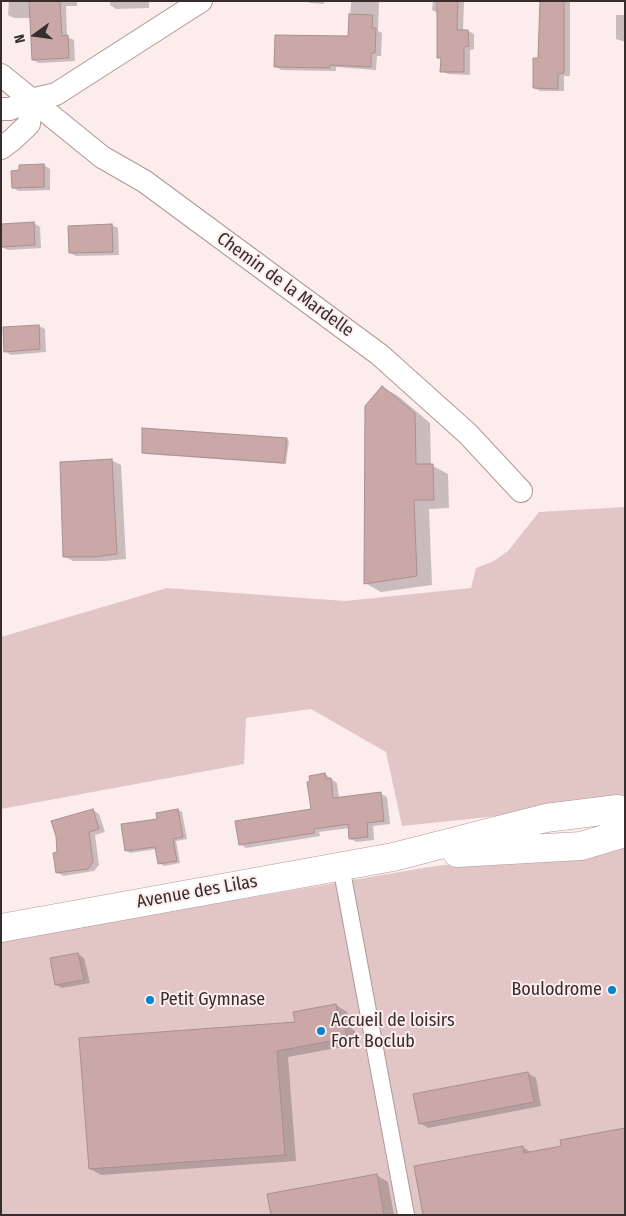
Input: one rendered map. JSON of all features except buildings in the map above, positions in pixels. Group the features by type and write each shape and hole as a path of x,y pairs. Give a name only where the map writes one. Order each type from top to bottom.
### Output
{"street":[{"path":"1,110 10,109 31,100 56,94 201,1"},
{"name":"Chemin de la Mardelle","path":"1,75 102,157 144,181 380,355 468,434 521,491"},
{"path":"1,148 29,124 31,100"},
{"name":"Avenue des Lilas","path":"1,928 393,857 563,816 618,809 625,810"},
{"path":"563,816 570,847"},
{"name":"Avenue des Lilas","path":"393,857 570,847 625,832"},
{"path":"341,866 406,1215"}],"shaded area":[{"path":"625,507 625,804 402,826 386,752 311,709 246,718 244,764 1,809 1,637 167,588 345,601 471,588 476,568 494,561 508,551 539,512"},
{"path":"625,842 625,1215 1,1215 1,942 37,934 429,867"}],"place":[{"name":"Boulodrome","path":"612,990"},
{"name":"Petit Gymnase","path":"150,1000"},
{"name":"Accueil de loisirs Fort Boclub","path":"321,1031"}]}
